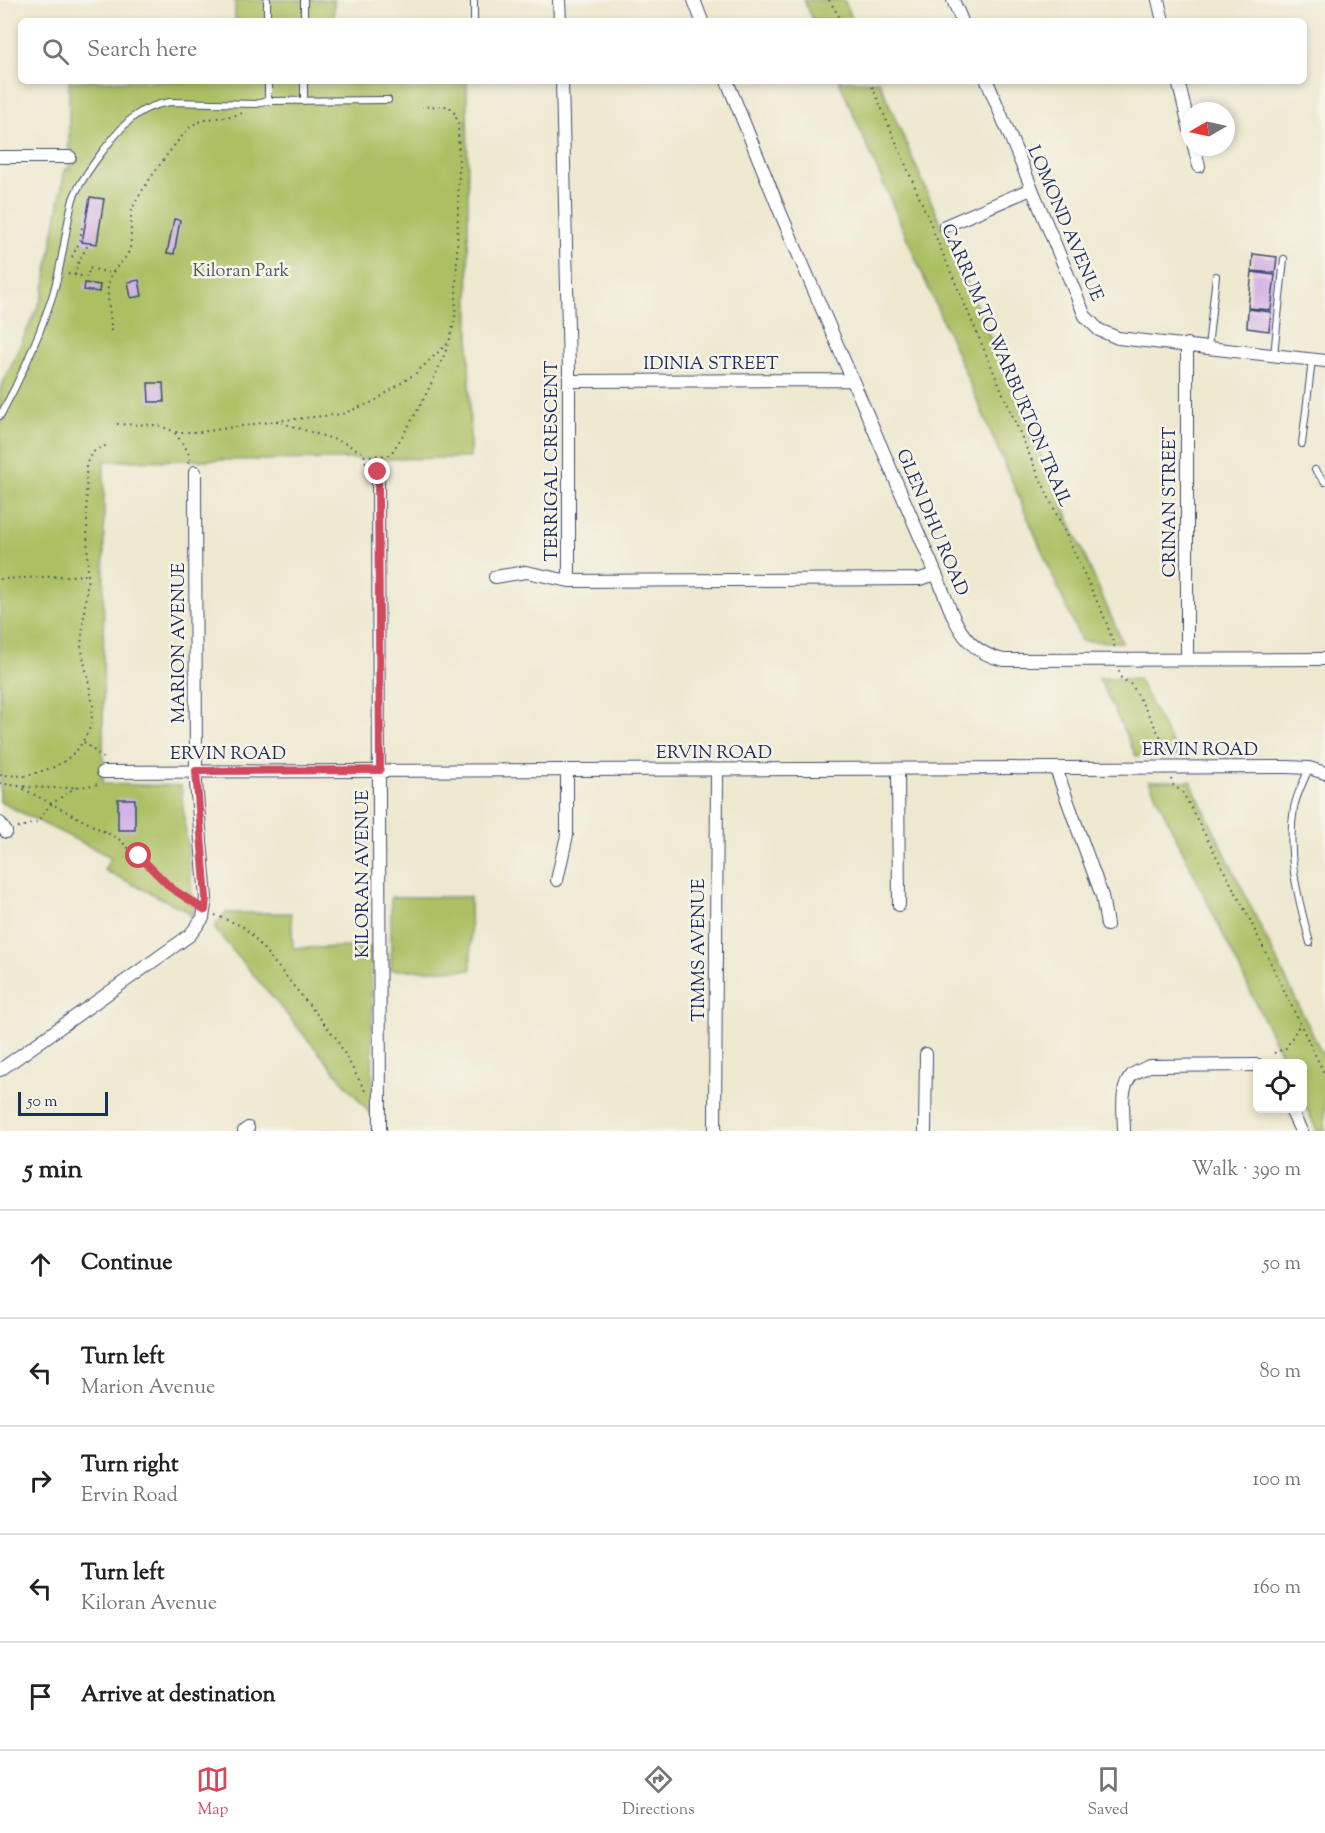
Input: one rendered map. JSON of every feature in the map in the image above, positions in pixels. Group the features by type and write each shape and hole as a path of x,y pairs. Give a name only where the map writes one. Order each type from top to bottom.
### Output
{"street":[{"path":"559,0 560,18"},
{"path":"694,0 701,18"},
{"path":"953,0 961,18"},
{"path":"1158,0 1162,18"},
{"name":"TERRIGAL CRESCENT","path":"562,84 569,381 569,581 920,579 936,574"},
{"name":"GLEN DHU ROAD","path":"728,84 961,633 973,647 988,656 1004,660 1325,659"},
{"name":"LOMOND AVENUE","path":"988,84 1085,316 1099,330 1118,338 1318,360"},
{"path":"1179,84 1183,102"},
{"path":"1196,156 1199,166"},
{"path":"0,157 70,157"},
{"path":"945,226 1031,189"},
{"name":"CRINAN STREET","path":"1187,344 1187,659"},
{"name":"IDINIA STREET","path":"569,381 852,380"},
{"name":"MARION AVENUE","path":"195,472 196,771 205,910"},
{"name":"KILORAN AVENUE","path":"378,472 380,1131"},
{"path":"495,577 526,572 569,581"},
{"name":"ERVIN ROAD","path":"103,772 1309,768 1325,773"},
{"path":"898,769 899,905"},
{"path":"1056,769 1102,896 1107,925"},
{"name":"TIMMS AVENUE","path":"715,1131 717,770"},
{"path":"556,880 567,835 567,771"},
{"path":"0,1070 190,934 204,918 205,910"},
{"path":"925,1131 926,1054"},
{"path":"1124,1131 1124,1093 1127,1082 1134,1074 1149,1066 1253,1065"},
{"path":"1292,1113 1301,1131"}],"lane":[{"path":"267,0 267,18"},
{"path":"304,0 304,18"},
{"path":"474,0 474,18"},
{"path":"268,84 268,101"},
{"path":"304,84 304,101"},
{"path":"0,416 19,381 51,301 76,192 135,115 157,104 189,102 256,104 268,101 388,100"},
{"path":"1274,355 1284,259"},
{"path":"1208,347 1216,276"},
{"path":"1302,444 1318,360"},
{"path":"1315,470 1325,482"},
{"path":"1309,768 1294,806 1291,850 1295,888 1310,943"}],"path":[{"path":"829,0 840,18"},
{"name":"CARRUM TO WARBURTON TRAIL","path":"871,84 1032,460 1106,621 1117,661"},
{"path":"111,331 108,288 111,273 129,251 130,225 134,206 177,140 199,122 238,115 256,104"},
{"path":"364,456 390,455 413,420 434,380 449,342 455,319 459,124 449,106 422,107"},
{"path":"69,263 80,241 82,227"},
{"path":"75,275 89,243"},
{"path":"67,273 88,277 89,268 111,273"},
{"path":"117,424 158,425 175,432 201,432 275,420 342,414 373,402 416,372 449,342"},
{"path":"275,420 342,442 364,453 366,464"},
{"path":"175,432 188,451 191,462 183,462"},
{"path":"0,774 27,776 65,762 83,741 91,726 93,705 81,646 88,575 86,467 87,459 96,448 109,446"},
{"path":"0,579 88,575"},
{"path":"1121,678 1132,685 1166,745"},
{"path":"3,827 37,822 50,805 103,772 83,741"},
{"path":"0,783 18,786 76,787"},
{"path":"18,786 50,805 120,840 171,888 205,910 242,926 252,934 336,1038 365,1091 380,1097"},
{"path":"1183,793 1248,915 1325,1075"},
{"path":"1274,1053 1286,1048 1300,1024"}],"green space":[{"path":"235,0 334,0 334,18 235,18"},
{"path":"804,0 844,0 852,18 812,18"},
{"name":"Kiloran Park","path":"69,84 467,84 470,458 104,461 103,784 181,786 194,912 190,917 189,912 104,870 111,857 0,802 0,390 43,295 65,169 69,169"},
{"path":"840,84 880,84 1122,642 1081,641"},
{"path":"1099,678 1138,679 1178,755 1136,756"},
{"path":"1149,781 1190,781 1325,1060 1325,1131 1317,1131 1307,1109 1307,1059 1283,1059"},
{"path":"391,897 470,897 471,970 391,970"},
{"path":"225,913 291,913 293,948 371,947 373,1117 214,928"}],"building":[{"path":"90,197 104,199 97,244 82,242"},
{"path":"174,219 180,220 174,254 167,253"},
{"path":"1253,254 1277,257 1275,273 1252,271"},
{"path":"1252,272 1275,275 1271,310 1248,308"},
{"path":"139,280 142,296 131,298 128,282"},
{"path":"85,283 100,285 99,292 84,290"},
{"path":"1248,309 1271,312 1269,331 1247,328"},
{"path":"148,383 163,383 164,402 149,402"},
{"path":"118,799 135,799 135,830 118,830"}],"route":[{"path":"139,856 171,888 205,910 196,771 380,770 378,472"}]}
